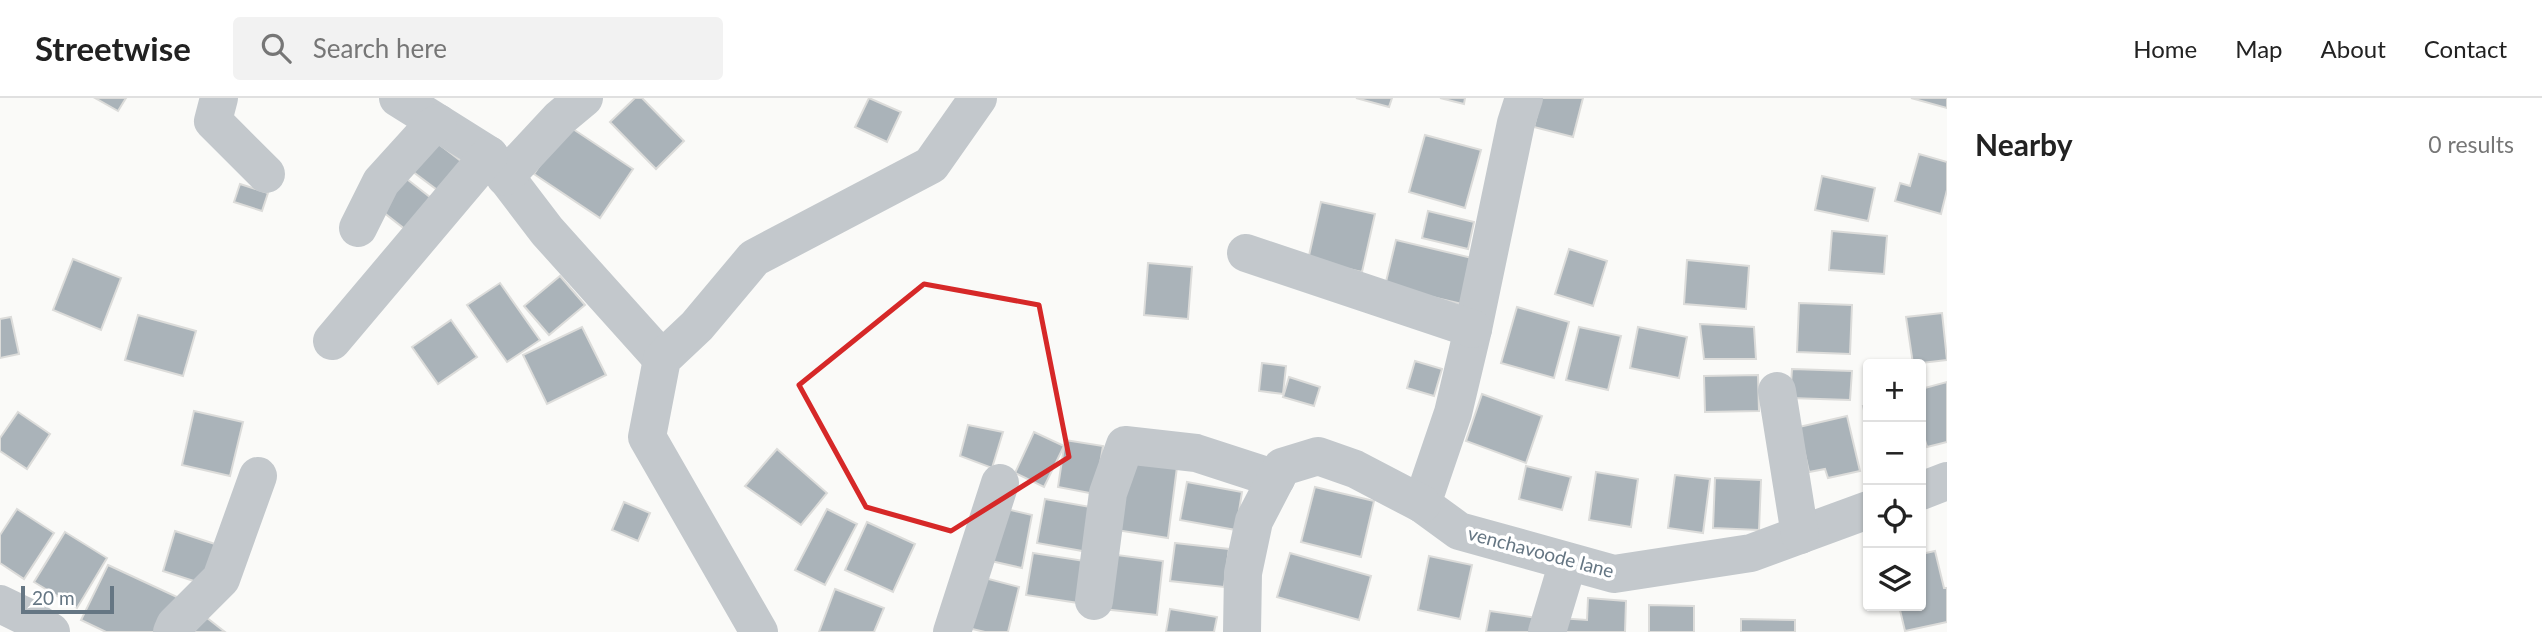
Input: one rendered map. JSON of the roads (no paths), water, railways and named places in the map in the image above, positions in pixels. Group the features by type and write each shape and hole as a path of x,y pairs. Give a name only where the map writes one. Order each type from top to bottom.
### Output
{"street":[{"path":"219,98 213,121 266,174"},
{"path":"398,98 497,166 547,231 662,359"},
{"path":"332,341 497,166 584,98"},
{"path":"759,632 648,437 662,359 696,326 754,258 931,165 978,98"},
{"path":"1422,504 1453,413 1516,123 1524,98"},
{"path":"358,228 381,182 430,128 438,123"},
{"path":"1246,253 1473,329"},
{"path":"1777,391 1800,535"},
{"path":"1094,601 1108,493 1125,445 1196,453 1276,479 1254,521 1243,573 1242,632"},
{"name":"venchavoode lane","path":"1276,479 1282,467 1318,456 1355,470 1422,504 1459,531 1614,574 1751,553 1863,512"},
{"path":"172,632 175,625 221,579 258,476"},
{"path":"1926,489 1947,481"},
{"path":"952,632 1000,483"},
{"path":"1547,632 1568,562"},
{"path":"0,604 51,632"}]}
